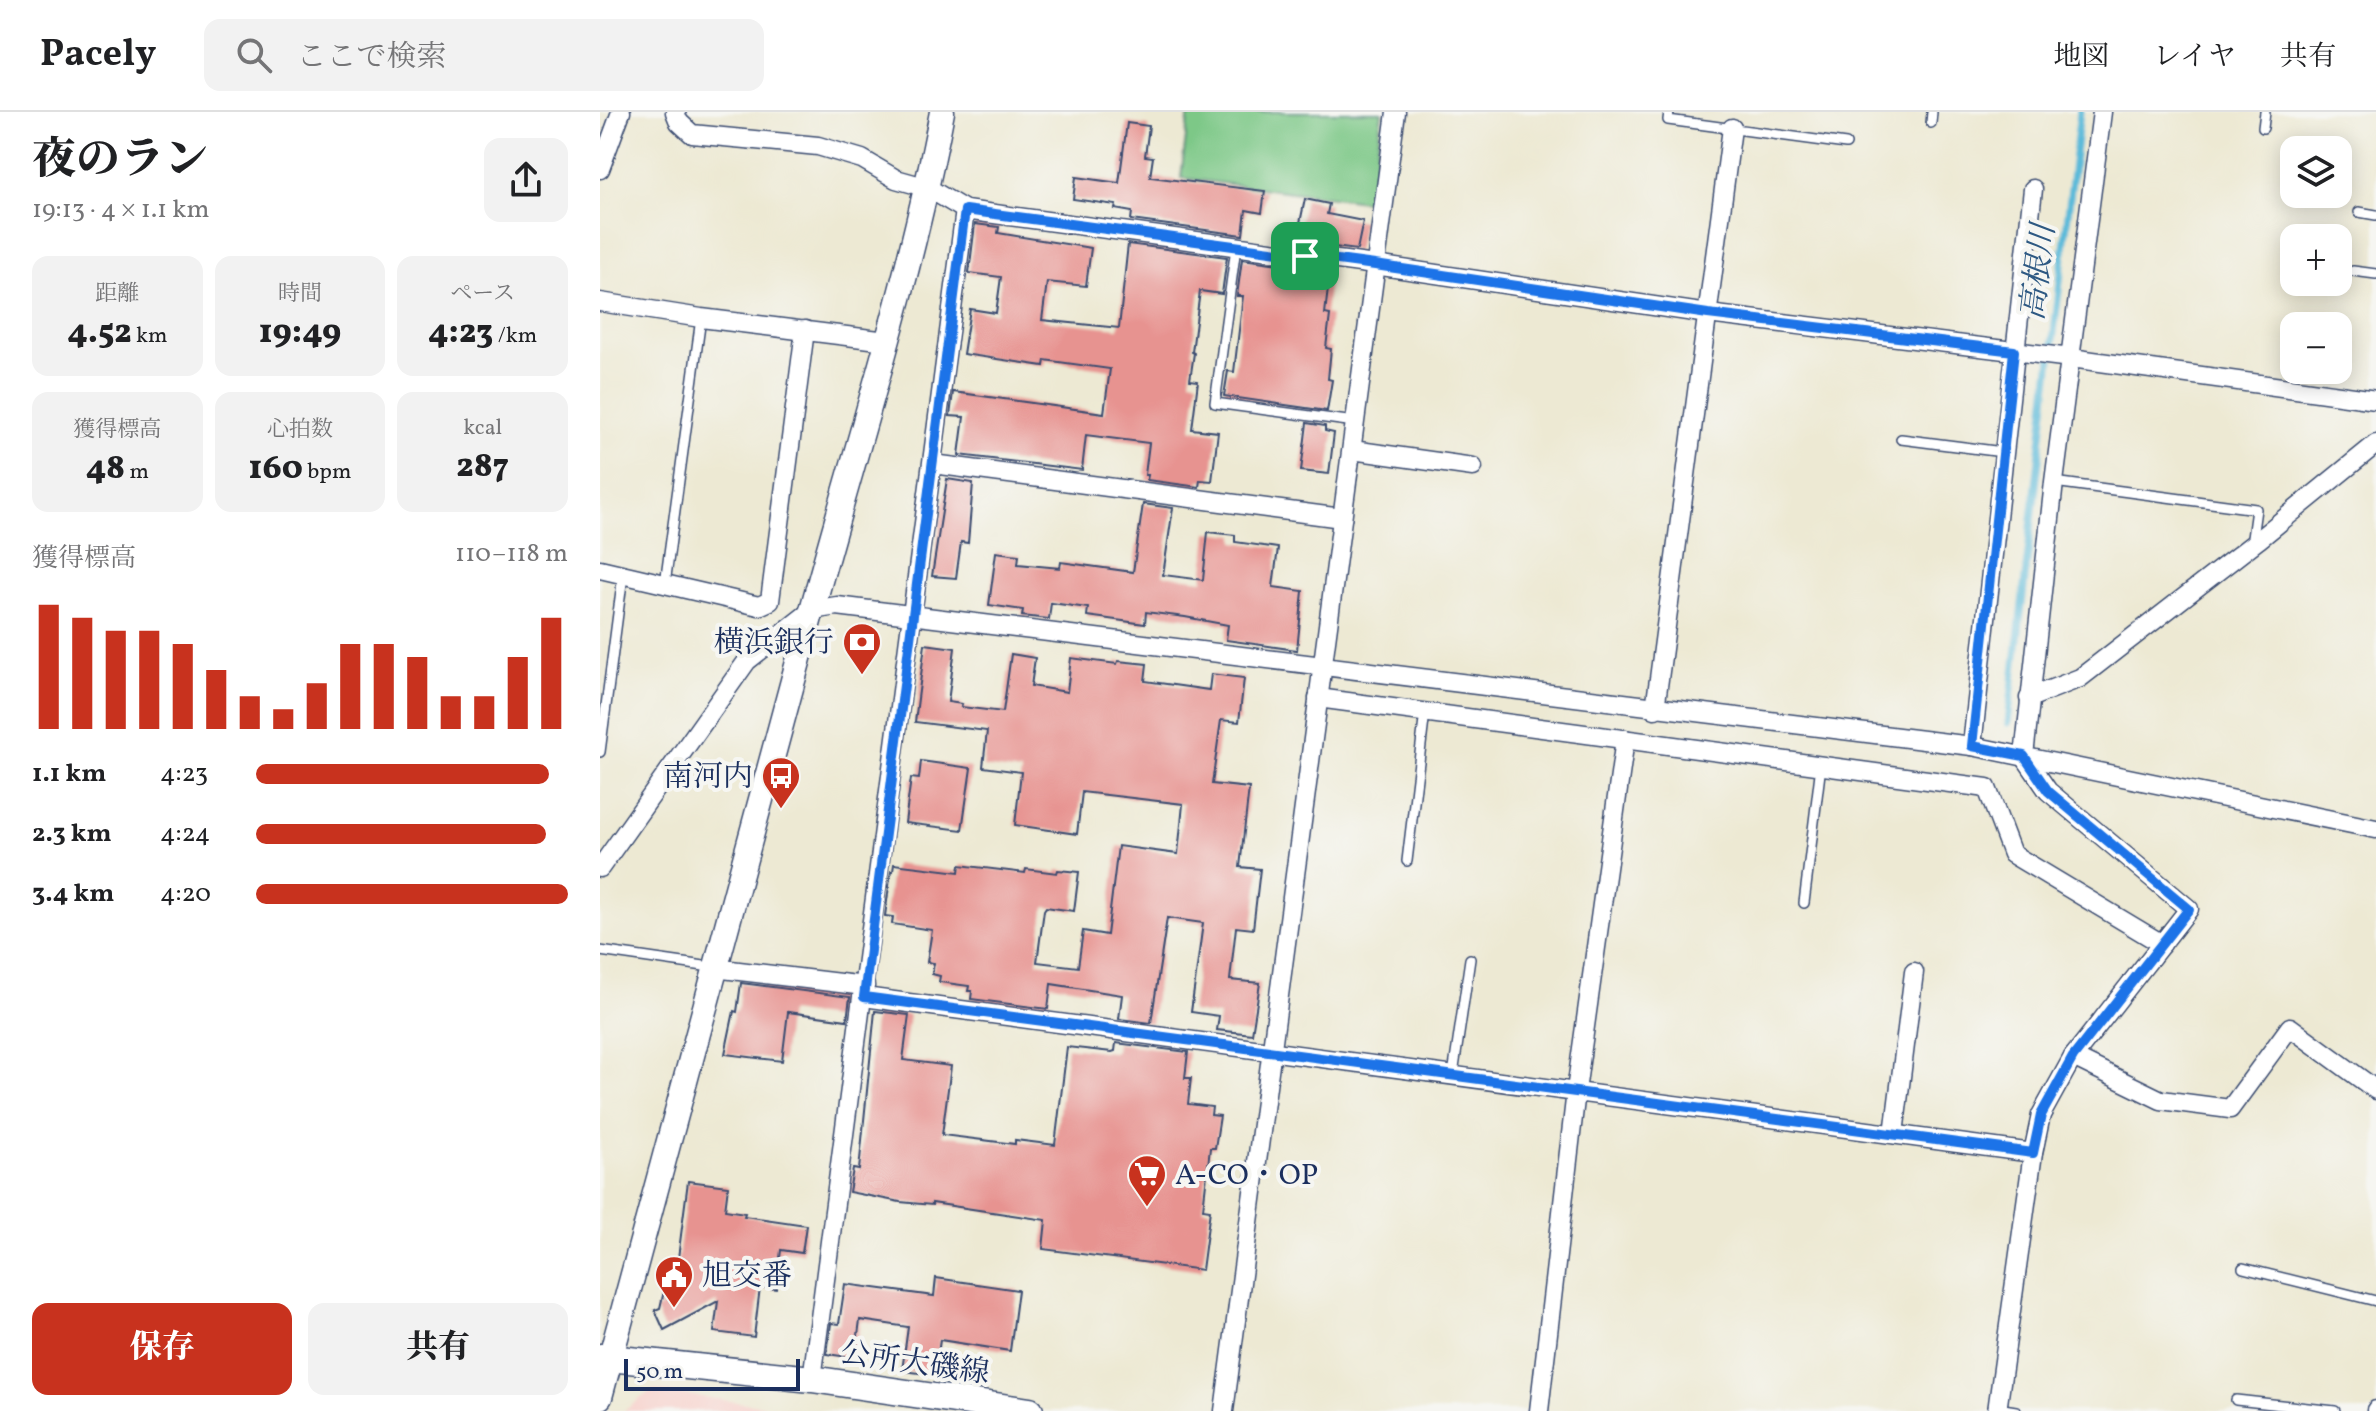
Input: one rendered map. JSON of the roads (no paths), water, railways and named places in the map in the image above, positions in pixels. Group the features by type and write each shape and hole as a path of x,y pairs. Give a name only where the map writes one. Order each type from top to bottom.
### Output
{"main road":[{"name":"公所大磯線","path":"605,1357 812,1379 1018,1410"}],"street":[{"path":"600,169 621,112"},
{"path":"675,112 679,122 692,134 729,140 818,146 862,159 896,179 928,188 965,210 1708,314 2071,358 2376,400"},
{"path":"600,1397 605,1357 928,188 942,112"},
{"path":"1224,1411 1396,112"},
{"path":"1997,1410 2041,1115 2073,1057 2189,909 2048,791 2024,756 2054,482 2102,112"},
{"path":"1655,709 1732,128"},
{"path":"1972,746 2033,189"},
{"path":"812,1379 965,210"},
{"path":"600,302 887,341"},
{"path":"600,569 759,606 770,601 805,330"},
{"path":"2029,698 2080,678 2251,546 2376,444"},
{"path":"1352,450 1473,467"},
{"path":"933,464 1342,518"},
{"path":"600,868 606,852 747,661 812,610 837,606 1972,746 2376,829"},
{"path":"1318,698 1987,788 2012,854 2162,944"},
{"path":"1539,1411 1576,1091 1625,739"},
{"path":"714,968 1271,1050 2033,1153"},
{"path":"1894,1134 1914,972"},
{"path":"2073,1057 2161,1100 2230,1109 2290,1027 2376,1090"}],"lane":[{"path":"1669,112 1668,120 1846,144"},
{"path":"1931,123 1932,112"},
{"path":"2263,128 2265,112"},
{"path":"2359,212 2376,215"},
{"path":"1236,247 1215,403 1355,422"},
{"path":"2353,271 2376,274"},
{"path":"665,584 701,318"},
{"path":"1901,439 2003,452"},
{"path":"2054,482 2256,509 2251,546"},
{"path":"600,752 623,575"},
{"path":"1407,861 1425,712"},
{"path":"1804,903 1821,765"},
{"path":"600,951 714,968"},
{"path":"1453,1075 1470,959"},
{"path":"2243,1268 2376,1301"},
{"path":"2236,1400 2335,1411"},
{"path":"1997,1410 2016,1411"}],"waterway":[{"name":"高根川","path":"2008,723 2080,112"}],"place":[{"name":"横浜銀行","path":"862,676"},
{"name":"南河内","path":"781,810"},
{"name":"A-CO・OP","path":"1147,1208"},
{"name":"旭交番","path":"674,1309"}]}
